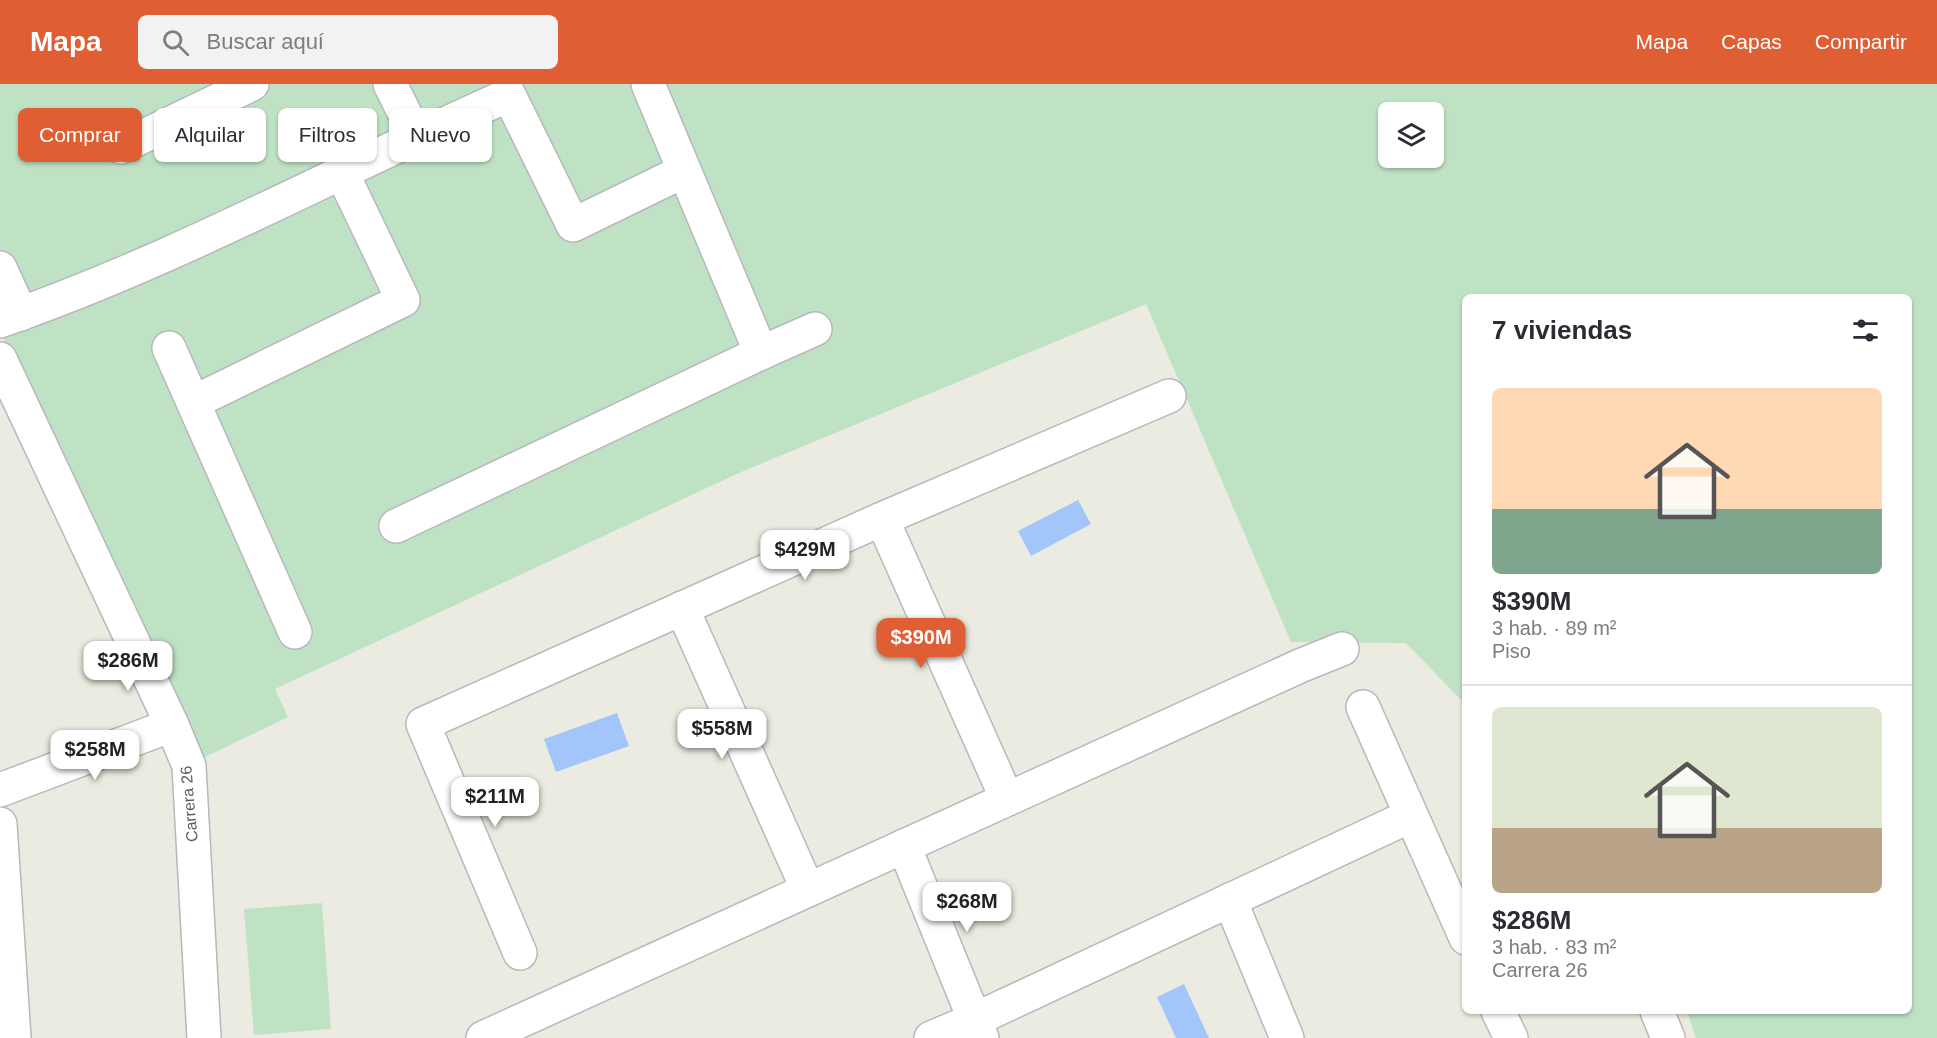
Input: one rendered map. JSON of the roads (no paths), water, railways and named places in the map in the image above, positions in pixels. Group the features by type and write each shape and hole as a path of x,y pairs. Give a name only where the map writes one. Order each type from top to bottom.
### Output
{"street":[{"path":"142,137 252,84"},
{"path":"390,84 402,108"},
{"path":"648,84 760,352"},
{"path":"478,108 509,94 573,225 684,171"},
{"path":"0,268 11,317 131,270 389,150"},
{"path":"194,402 403,300 342,173"},
{"path":"396,526 760,352 815,329"},
{"path":"169,348 295,632"},
{"name":"Carrera 26","path":"0,359 189,765 204,1038"},
{"path":"520,952 423,724 882,519 1169,396"},
{"path":"882,519 1007,799"},
{"path":"682,608 808,890"},
{"path":"483,1038 1302,665 1342,649"},
{"path":"1363,707 1410,816 1456,889 1462,918"},
{"path":"0,790 172,725"},
{"path":"931,1038 978,1029 1230,900 1410,816"},
{"path":"0,824 14,1038"},
{"path":"904,846 978,1029"},
{"path":"1230,900 1287,1038"},
{"path":"1499,1014 1511,1038"},
{"path":"1658,1014 1668,1038"}],"water":[{"path":"1078,500 1091,524 1031,556 1018,531"},
{"path":"617,713 629,746 556,772 544,739"},
{"path":"1184,984 1209,1038 1176,1038 1157,997"}]}
